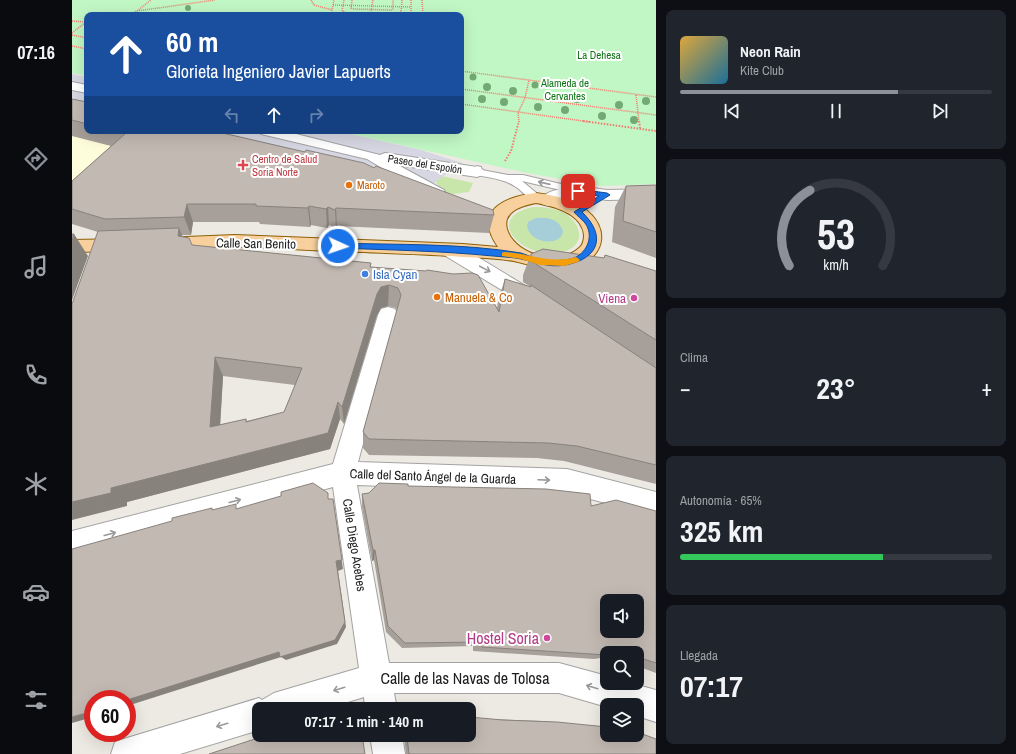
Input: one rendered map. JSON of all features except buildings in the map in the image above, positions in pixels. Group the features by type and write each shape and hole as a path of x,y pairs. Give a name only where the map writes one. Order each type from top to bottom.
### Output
{"main road":[{"path":"542,199 564,204 578,212 589,222 594,234 592,246 586,254 577,260 564,263 540,262 521,256 505,245 497,230 497,218 504,209 516,202 542,199"},
{"path":"457,250 497,230"},
{"name":"Calle San Benito","path":"72,246 99,254 235,241 457,250 521,256"},
{"path":"586,254 605,260"}],"street":[{"path":"72,86 84,88"},
{"name":"Paseo del Espolón","path":"279,134 372,156 477,171"},
{"name":"Paseo del Espolón","path":"372,156 453,203"},
{"path":"542,199 578,191 607,195 656,194"},
{"path":"578,212 607,195"},
{"path":"457,250 547,310"},
{"name":"Calle Diego Acebes","path":"381,702 343,473 388,315"},
{"name":"Calle del Santo Ángel de la Guarda","path":"72,544 343,473 567,481 656,504"},
{"name":"Calle de las Navas de Tolosa","path":"297,702 376,678 559,678 656,706"},
{"path":"127,754 252,716"},
{"path":"387,742 389,754"}],"lane":[{"path":"477,171 509,178 522,178 578,191"},
{"path":"509,178 524,186 542,199"}],"path":[{"path":"137,11 151,0"},
{"path":"137,11 215,0"},
{"path":"311,0 314,5 332,10 334,0"},
{"path":"344,0 342,11 344,12"},
{"path":"352,0 351,8 371,10 391,10 393,9 394,0"},
{"path":"371,10 373,0"},
{"path":"401,12 402,0"},
{"path":"411,0 411,12"},
{"path":"422,0 423,12"},
{"path":"333,5 411,7"},
{"path":"72,21 84,22"},
{"path":"72,34 84,24"},
{"path":"72,34 84,37"},
{"path":"72,46 84,48"},
{"path":"464,71 656,97"},
{"path":"518,113 525,98 529,80"},
{"path":"464,89 656,115"},
{"path":"636,95 640,128"},
{"path":"464,104 656,131"}],"shaded area":[{"path":"72,74 84,76 84,117 72,115"},
{"path":"72,115 84,128 84,134 138,134 72,200"},
{"path":"153,134 350,134 421,150 462,163 411,199"}],"green space":[{"name":"Alameda de Cervantes","path":"72,0 656,0 656,184 602,186 532,174 351,134 464,134 464,12 84,12 84,75 72,73"},
{"path":"433,174 473,183 469,192 453,194 444,193 434,180"},
{"path":"533,207 554,209 571,218 578,228 579,239 577,244 566,251 552,254 538,252 515,239 510,230 510,221 517,213"}],"water":[{"path":"536,218 556,221 563,231 561,236 557,240 545,241 539,240 533,236 529,232 527,226 528,222"}],"slow traffic":[{"path":"504,255 521,256 540,262 564,263 576,260"}],"place":[{"name":"Centro de Salud Soria Norte","path":"243,165"},
{"name":"Maroto","path":"349,185"},
{"name":"Isla Cyan","path":"365,274"},
{"name":"Manuela & Co","path":"437,297"},
{"name":"Viena","path":"634,298"},
{"name":"Hostel Soria","path":"547,638"}],"route":[{"path":"338,246 463,250 521,256 540,262 564,263 577,260 586,254 592,246 594,234 589,222 578,212 607,195 578,191"}],"park label":[{"name":"La Dehesa","path":"599,55"}]}
